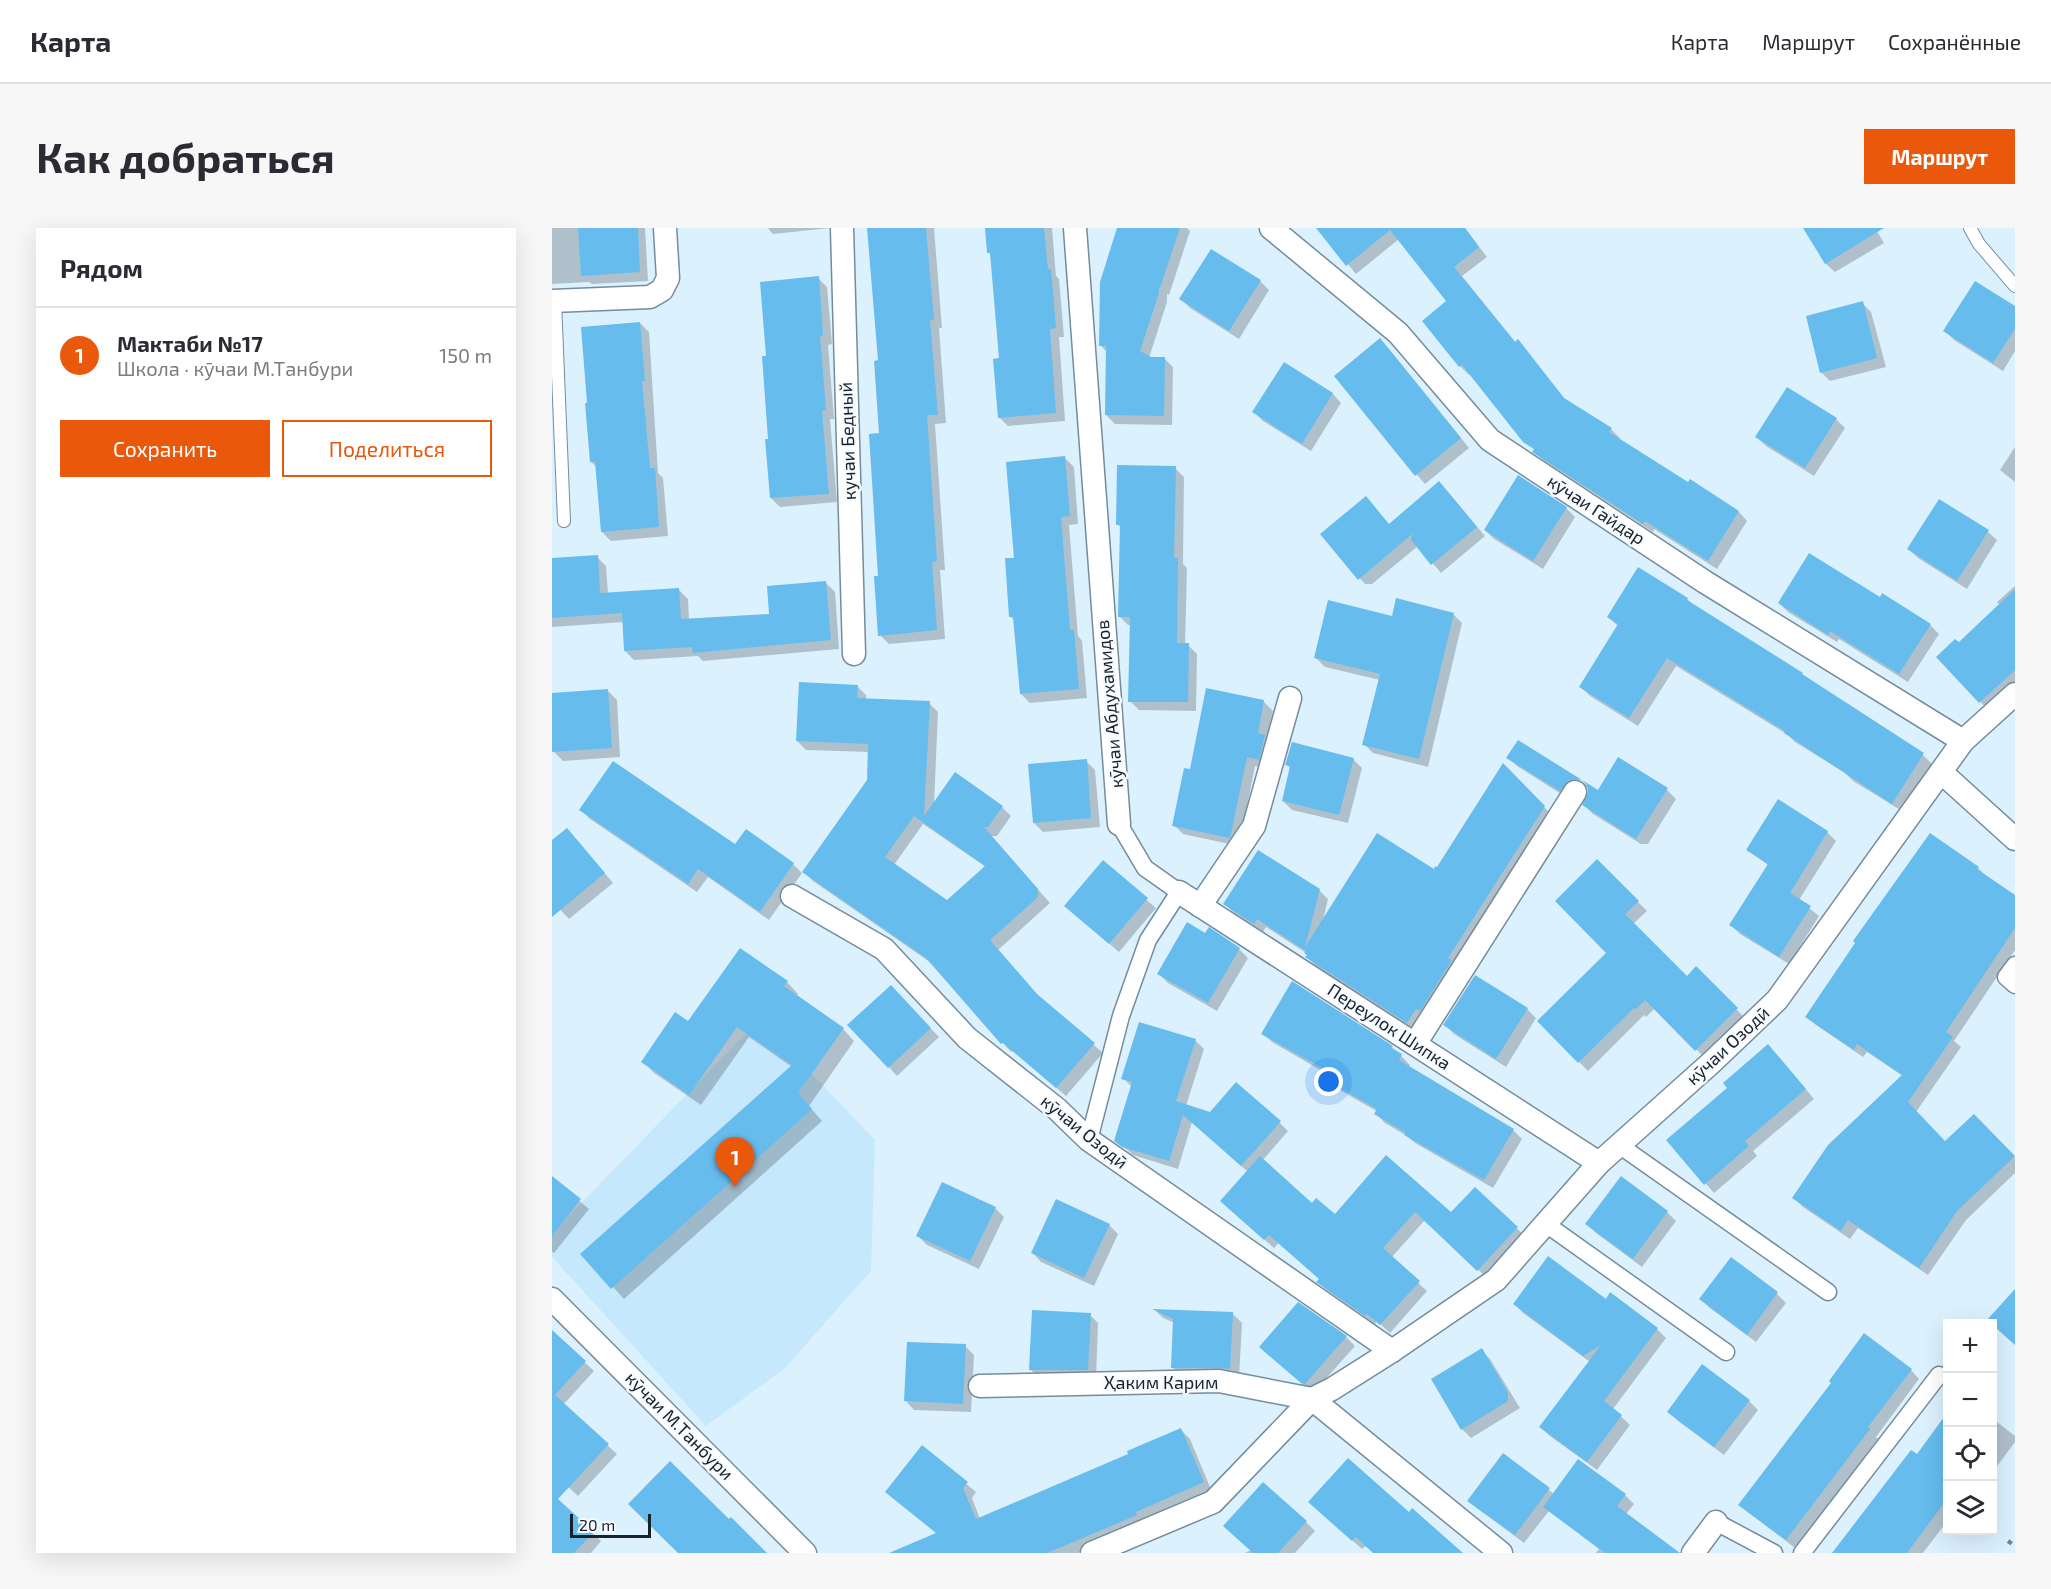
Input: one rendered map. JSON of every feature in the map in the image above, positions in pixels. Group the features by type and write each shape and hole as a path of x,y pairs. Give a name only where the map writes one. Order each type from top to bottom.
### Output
{"street":[{"path":"554,301 650,297 662,290 668,278 665,228"},
{"name":"кучаи Бедный","path":"842,228 854,654"},
{"name":"кӯчаи Абдухамидов","path":"1075,228 1119,824 1146,868 1179,892"},
{"name":"кӯчаи Гайдар","path":"1270,228 1398,333 1490,440 1705,582 1963,741"},
{"name":"кӯчаи Озодӣ","path":"1092,1553 1213,1502 1312,1399 1392,1351 1496,1280 1599,1163 1712,1062 1777,1000 1963,741 2015,694"},
{"path":"1200,906 1254,826 1290,698"},
{"path":"1941,772 2015,839"},
{"path":"1415,1044 1575,792"},
{"path":"1089,1140 1121,1016 1148,940 1179,892"},
{"name":"Переулок Шипка","path":"1179,892 1599,1163"},
{"name":"кӯчаи Озодӣ","path":"792,896 884,949 968,1038 1057,1109 1089,1140 1392,1351"},
{"path":"2015,965 2006,977 2015,985"},
{"path":"1619,1145 1828,1292"},
{"path":"1546,1224 1726,1352"},
{"name":"кӯчаи М.Танбури","path":"552,1299 805,1553"},
{"path":"1802,1553 1939,1375"},
{"name":"Ҳаким Карим","path":"980,1386 1219,1381 1312,1399 1501,1553"},
{"path":"1693,1553 1716,1522 1774,1553"}],"lane":[{"path":"1970,228 1979,244 2015,286"},
{"path":"554,301 564,521"}],"path":[{"path":"2008,1541 2015,1546"}],"shaded area":[{"path":"760,1019 875,1140 871,1271 785,1368 706,1426 552,1257 552,1233"}],"building":[{"path":"578,228 638,228 640,272 581,276"},
{"path":"867,228 926,228 934,320 930,320 938,415 927,415 937,561 932,562 937,630 878,636 874,576 878,576 869,434 879,433 874,361 878,360"},
{"path":"985,228 1044,228 1048,269 1051,269 1056,328 1050,329 1056,413 998,418 993,359 999,358 990,253 987,253"},
{"path":"1117,228 1180,228 1140,351 1151,357 1165,357 1164,416 1105,415 1106,346 1099,346 1100,282"},
{"path":"1316,228 1465,228 1479,247 1454,267 1515,342 1518,339 1564,398 1612,428 1609,432 1688,482 1690,479 1739,511 1708,561 1645,521 1643,524 1532,452 1534,449 1523,442 1462,365 1459,367 1422,321 1446,301 1390,230 1346,266"},
{"path":"1803,228 1884,228 1825,264"},
{"path":"1211,249 1261,280 1229,331 1179,299"},
{"path":"819,276 823,336 820,336 826,410 822,411 829,494 770,498 762,356 766,356 760,282"},
{"path":"1975,281 2015,306 2015,329 1993,363 1943,331"},
{"path":"1863,301 1877,358 1820,373 1806,316"},
{"path":"640,322 645,381 642,381 650,468 655,468 659,527 601,532 595,462 590,462 581,327"},
{"path":"1380,338 1461,438 1415,476 1334,376"},
{"path":"1284,362 1333,393 1302,444 1252,412"},
{"path":"1787,387 1837,418 1805,468 1755,437"},
{"path":"1065,456 1070,516 1061,517 1070,630 1074,630 1079,689 1020,694 1013,617 1009,617 1005,558 1014,558 1006,462"},
{"path":"1117,465 1176,466 1174,558 1178,558 1177,643 1189,643 1188,702 1128,702 1130,617 1118,617 1120,525 1116,525"},
{"path":"1518,475 1567,507 1533,561 1484,530"},
{"path":"1439,481 1477,527 1431,565 1411,540 1412,534 1358,580 1320,534 1366,496 1389,524"},
{"path":"1939,499 1989,530 1957,581 1907,549"},
{"path":"1809,553 1880,597 1882,593 1931,624 1899,674 1830,631 1828,635 1778,603"},
{"path":"598,555 600,593 679,588 681,619 769,614 767,586 826,581 831,640 693,653 692,647 624,651 622,613 552,618 552,558"},
{"path":"1638,567 1924,753 1892,804 1784,733 1785,731 1667,658 1629,718 1579,687 1618,624 1607,617"},
{"path":"2015,589 2015,670 1979,703 1936,657 1955,639 1959,642"},
{"path":"1396,598 1454,613 1419,759 1362,745 1380,674 1314,658 1328,600 1392,616"},
{"path":"799,682 858,685 857,698 930,701 924,816 955,772 1003,806 988,827 984,827 1038,889 1038,897 990,940 1037,994 1095,1043 1056,1088 1003,1043 1001,1044 926,958 802,872 867,780 868,744 796,741","holes":["914,816 985,866 947,900 885,857"]},
{"path":"1206,688 1264,700 1258,733 1265,735 1259,760 1247,757 1230,838 1172,826 1184,768 1190,769"},
{"path":"608,689 612,748 552,752 552,693"},
{"path":"1518,740 1582,780 1569,780 1560,791 1506,758"},
{"path":"1292,742 1354,758 1339,815 1282,801 1290,766 1285,765"},
{"path":"1618,757 1668,788 1636,839 1582,805 1588,792 1587,785 1582,780 1598,790"},
{"path":"1087,759 1091,818 1033,823 1028,764"},
{"path":"613,761 735,844 746,829 794,863 760,912 698,869 688,884 579,810"},
{"path":"1503,763 1545,806 1448,958 1452,960 1420,1011 1416,1009 1407,1023 1305,957 1306,951 1257,919 1254,924 1223,904 1258,850 1320,889 1305,947 1377,833 1434,869"},
{"path":"1778,799 1828,831 1790,893 1811,906 1779,957 1729,925 1768,864 1746,850"},
{"path":"567,828 605,873 552,917 552,840"},
{"path":"1930,833 2015,895 2015,928 1946,1032 1953,1037 1908,1102 1945,1141 1974,1114 2015,1156 1957,1211 1919,1268 1848,1220 1841,1231 1792,1198 1828,1145 1902,1075 1857,1044 1854,1050 1805,1017 1855,943 1853,941"},
{"path":"1597,859 1639,901 1625,914 1687,976 1696,966 1738,1008 1695,1051 1645,1000 1578,1063 1537,1021 1606,953 1555,901"},
{"path":"1103,860 1148,898 1109,944 1064,906"},
{"path":"1187,922 1205,933 1209,927 1240,948 1208,1003 1157,974"},
{"path":"740,948 788,981 784,986 844,1028 798,1093 812,1109 611,1289 580,1254 792,1065 737,1027 689,1095 641,1062 675,1012 688,1021"},
{"path":"1475,975 1528,1008 1496,1059 1443,1025"},
{"path":"1292,981 1393,1046 1391,1048 1402,1054 1399,1060 1514,1129 1484,1180 1404,1135 1406,1133 1374,1114 1377,1109 1320,1077 1323,1073 1320,1072 1322,1068 1261,1034"},
{"path":"891,985 931,1028 888,1068 847,1025"},
{"path":"1139,1022 1196,1039 1176,1101 1210,1112 1236,1082 1281,1121 1241,1166 1183,1115 1169,1161 1122,1147 1114,1141 1132,1082 1121,1079"},
{"path":"1768,1044 1806,1089 1745,1141 1749,1146 1704,1185 1666,1140 1727,1088 1723,1083"},
{"path":"1386,1155 1451,1212 1475,1187 1518,1227 1477,1271 1415,1212 1383,1248 1420,1281 1380,1325 1367,1314 1365,1316 1316,1282 1319,1279 1269,1235 1264,1240 1220,1201 1260,1156 1312,1203 1316,1198 1335,1214"},
{"path":"552,1176 581,1199 552,1236"},
{"path":"1621,1176 1668,1211 1633,1259 1585,1224"},
{"path":"942,1182 996,1207 970,1261 916,1236"},
{"path":"1056,1199 1110,1224 1084,1278 1031,1253"},
{"path":"1548,1256 1606,1299 1610,1292 1658,1328 1604,1401 1622,1415 1587,1462 1539,1427 1601,1345 1583,1356 1513,1304"},
{"path":"1731,1257 1778,1292 1747,1335 1699,1299"},
{"path":"2015,1289 2015,1345 1997,1329 1997,1319 1988,1319"},
{"path":"1298,1302 1347,1336 1305,1384 1259,1347"},
{"path":"1152,1309 1233,1312 1230,1369 1171,1368 1173,1319"},
{"path":"1032,1310 1091,1313 1088,1370 1029,1370"},
{"path":"552,1330 586,1361 555,1395 609,1444 558,1499 594,1532 574,1553 552,1553"},
{"path":"1864,1333 1912,1369 1786,1540 1738,1505 1831,1383 1829,1381"},
{"path":"907,1342 966,1344 963,1404 904,1401"},
{"path":"1482,1348 1508,1393 1508,1401 1461,1430 1431,1379"},
{"path":"1702,1364 1750,1400 1714,1447 1667,1412"},
{"path":"1943,1418 1943,1504 1907,1553 1832,1553 1911,1450 1917,1454"},
{"path":"1181,1428 1204,1482 1136,1512 1137,1515 1048,1553 889,1553 936,1533 885,1492 922,1445 968,1482 963,1488 976,1519 1128,1454 1127,1451"},
{"path":"1503,1453 1550,1488 1515,1535 1467,1501"},
{"path":"1348,1458 1409,1512 1412,1508 1463,1553 1373,1553 1356,1537 1352,1541 1308,1502"},
{"path":"1578,1459 1626,1494 1617,1506 1680,1553 1605,1553 1543,1507"},
{"path":"670,1461 767,1553 678,1553 628,1504"},
{"path":"1263,1482 1307,1521 1278,1553 1253,1553 1223,1526"}],"place":[{"name":"Мактаби №17","path":"735,1187"}]}
